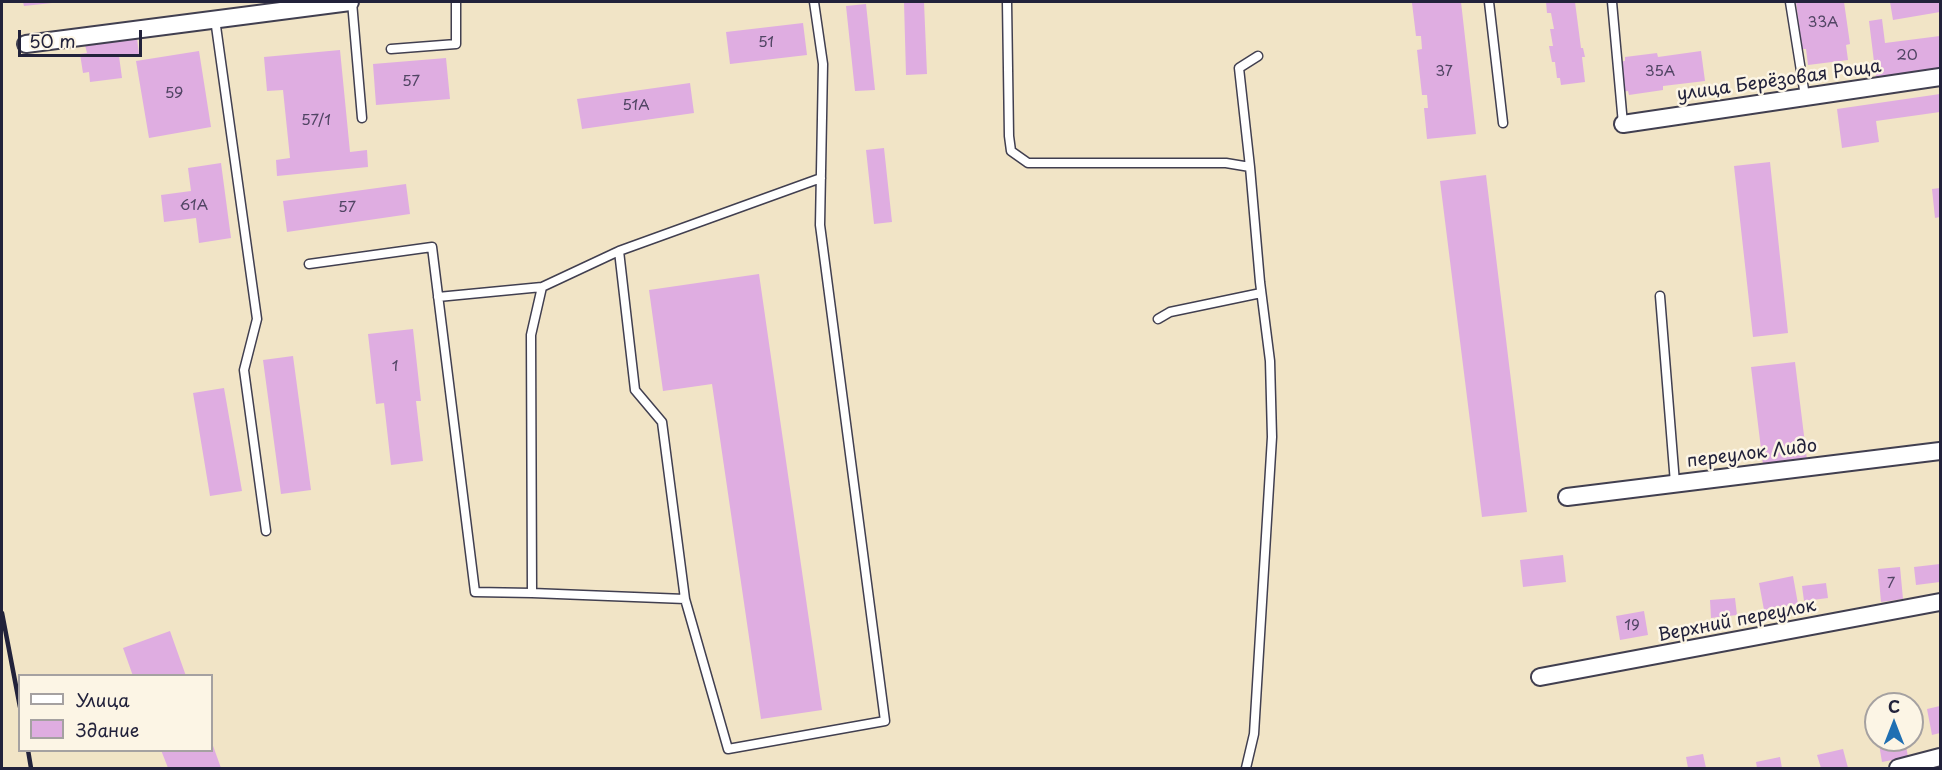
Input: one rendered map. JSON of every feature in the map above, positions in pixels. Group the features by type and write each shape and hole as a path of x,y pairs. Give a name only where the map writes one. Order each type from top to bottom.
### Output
{"street":[{"path":"26,44 351,2"},
{"name":"улица Берёзовая Роща","path":"1623,124 1941,77"},
{"name":"переулок Лидо","path":"1567,497 1941,451"},
{"name":"Верхний переулок","path":"1540,678 1941,602"},
{"path":"1898,768 1941,758"}],"lane":[{"path":"351,2 362,118"},
{"path":"391,49 456,44 456,2"},
{"path":"619,251 635,390 662,422 685,599 728,749 885,721 820,225 823,64 814,2"},
{"path":"1007,2 1009,136 1011,151 1028,163 1226,163 1250,167"},
{"path":"1489,2 1503,123"},
{"path":"1612,2 1623,124"},
{"path":"1790,2 1804,96"},
{"path":"215,19 257,319 244,370 266,531"},
{"path":"1246,768 1254,734 1272,437 1270,361 1239,68 1258,56"},
{"path":"438,297 542,287 619,251 821,178"},
{"path":"309,264 432,247 475,592 685,599"},
{"path":"532,593 531,335 542,287"},
{"path":"1158,319 1170,312 1261,293"},
{"path":"1660,296 1675,483"}],"building":[{"path":"23,2 52,2 52,3 24,6"},
{"path":"904,2 924,2 927,74 906,75"},
{"path":"1461,2 1476,134 1427,139 1424,108 1428,108 1427,95 1422,95 1417,50 1422,49 1421,36 1416,36 1412,3"},
{"path":"1546,2 1575,2 1581,48 1583,48 1585,57 1582,57 1585,82 1561,85 1560,78 1557,78 1555,62 1552,62 1549,46 1553,46 1550,29 1554,29 1551,13 1547,13"},
{"path":"1796,2 1844,2 1850,44 1846,45 1848,60 1808,65 1806,49 1802,49"},
{"path":"1890,2 1940,2 1940,12 1893,20"},
{"path":"866,4 875,90 855,91 846,6"},
{"path":"1882,19 1885,43 1940,36 1940,69 1876,78 1869,21"},
{"path":"803,23 807,55 730,64 726,32"},
{"path":"137,38 139,54 119,56 122,78 90,82 89,72 83,73 80,54 87,53 85,45"},
{"path":"340,50 350,152 367,150 368,167 277,176 276,160 290,158 283,90 267,91 264,57"},
{"path":"199,51 211,127 149,138 136,61"},
{"path":"1701,51 1705,81 1663,86 1663,90 1629,95 1628,91 1620,92 1616,62 1625,61 1625,57 1657,53 1658,57"},
{"path":"446,58 450,99 376,105 373,64"},
{"path":"690,83 694,113 582,129 577,99"},
{"path":"1940,94 1940,112 1876,121 1879,142 1842,148 1837,109"},
{"path":"884,148 892,222 874,224 866,150"},
{"path":"1770,162 1788,333 1753,337 1734,166"},
{"path":"221,163 231,238 199,243 196,218 164,222 161,195 191,191 188,168"},
{"path":"1486,175 1527,512 1482,517 1440,181"},
{"path":"406,184 410,214 287,232 283,201"},
{"path":"1940,188 1940,217 1935,218 1932,189"},
{"path":"759,274 822,710 761,719 712,384 663,391 649,290"},
{"path":"413,329 421,401 416,401 423,461 391,465 384,403 376,404 368,334"},
{"path":"293,356 311,490 281,494 263,360"},
{"path":"1795,362 1807,460 1763,465 1751,367"},
{"path":"224,388 242,491 210,496 193,393"},
{"path":"1563,555 1566,582 1523,587 1520,560"},
{"path":"1940,564 1940,582 1916,585 1914,567"},
{"path":"1900,567 1903,599 1881,602 1878,569"},
{"path":"1793,576 1798,604 1764,610 1759,583"},
{"path":"1826,583 1828,598 1804,601 1802,586"},
{"path":"1735,598 1737,615 1711,618 1710,600"},
{"path":"1644,611 1648,635 1620,640 1616,616"},
{"path":"170,631 185,674 132,674 123,648"},
{"path":"1940,706 1940,733 1932,735 1927,709"},
{"path":"213,746 221,768 168,768 162,752 213,752"},
{"path":"1843,749 1848,768 1821,768 1817,755"},
{"path":"1880,752 1907,752 1908,757 1882,762"},
{"path":"1703,754 1706,768 1688,768 1686,757"},
{"path":"1780,757 1782,768 1757,768 1756,762"}],"railway":[{"path":"2,613 18,697"},
{"path":"28,752 31,768"}]}
